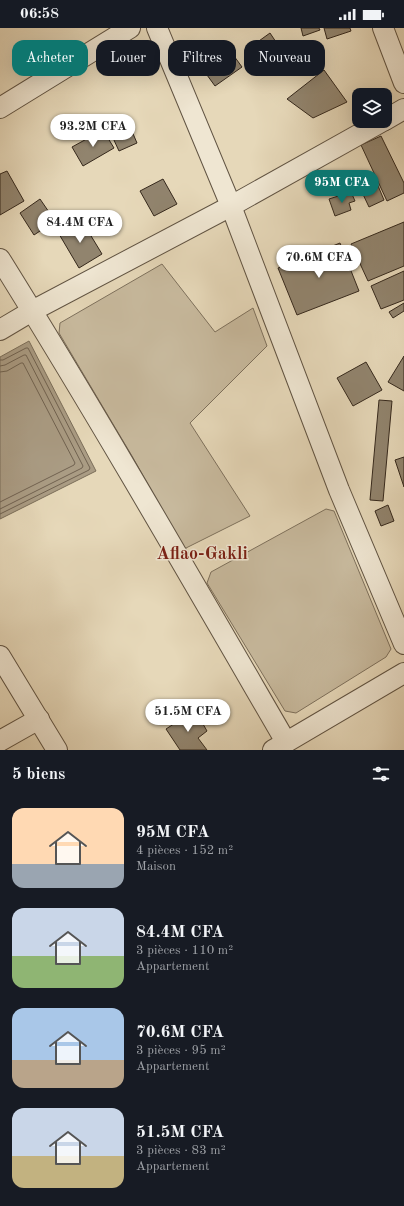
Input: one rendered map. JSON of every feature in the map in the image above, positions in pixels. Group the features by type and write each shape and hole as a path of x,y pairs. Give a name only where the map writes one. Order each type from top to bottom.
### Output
{"street":[{"path":"0,108 130,28"},
{"path":"157,28 231,206 339,490 404,644"},
{"path":"383,28 404,83"},
{"path":"392,116 404,109"},
{"path":"0,330 32,311 231,206 370,128"},
{"path":"0,259 189,575 279,746 404,673"},
{"path":"0,656 57,750"},
{"path":"0,741 39,719"}],"shaded area":[{"path":"162,264 215,332 253,308 267,346 190,423 250,516 184,549 132,456 59,333 60,323"},
{"path":"326,509 334,511 391,649 386,657 296,713 285,711 207,583 211,572"}],"water":[{"path":"29,341 96,471 0,519 0,357"}],"building":[{"path":"301,28 319,28 320,30 303,36"},
{"path":"324,28 350,28 351,31 327,39"},
{"path":"270,33 275,40 260,40"},
{"path":"236,59 242,67 236,71"},
{"path":"325,71 347,102 313,118 287,99 316,76 325,76"},
{"path":"208,76 229,76 215,86"},
{"path":"131,129 137,143 119,151 113,138"},
{"path":"103,130 114,148 83,166 72,147"},
{"path":"381,136 404,183 404,193 387,201 361,145"},
{"path":"7,171 24,201 0,215 0,174"},
{"path":"163,179 177,204 154,216 140,191"},
{"path":"376,181 384,200 369,207 360,188"},
{"path":"351,192 355,201 349,203 351,210 335,216 329,199"},
{"path":"40,199 51,215 39,223 43,229 34,235 20,213"},
{"path":"82,221 102,254 79,268 59,234"},
{"path":"404,222 404,266 368,281 351,244"},
{"path":"340,243 359,291 297,315 278,268"},
{"path":"404,271 404,300 381,309 371,286"},
{"path":"404,303 404,311 393,318 389,312"},
{"path":"404,356 404,391 388,382"},
{"path":"366,362 382,390 353,406 337,378"},
{"path":"379,400 392,401 383,501 370,500"},
{"path":"404,457 404,487 395,460"},
{"path":"388,505 394,521 381,526 375,511"},
{"path":"195,710 207,731 198,738 207,750 180,750 166,729"}],"district":[{"name":"Aflao-Gakli","path":"202,553"}]}
